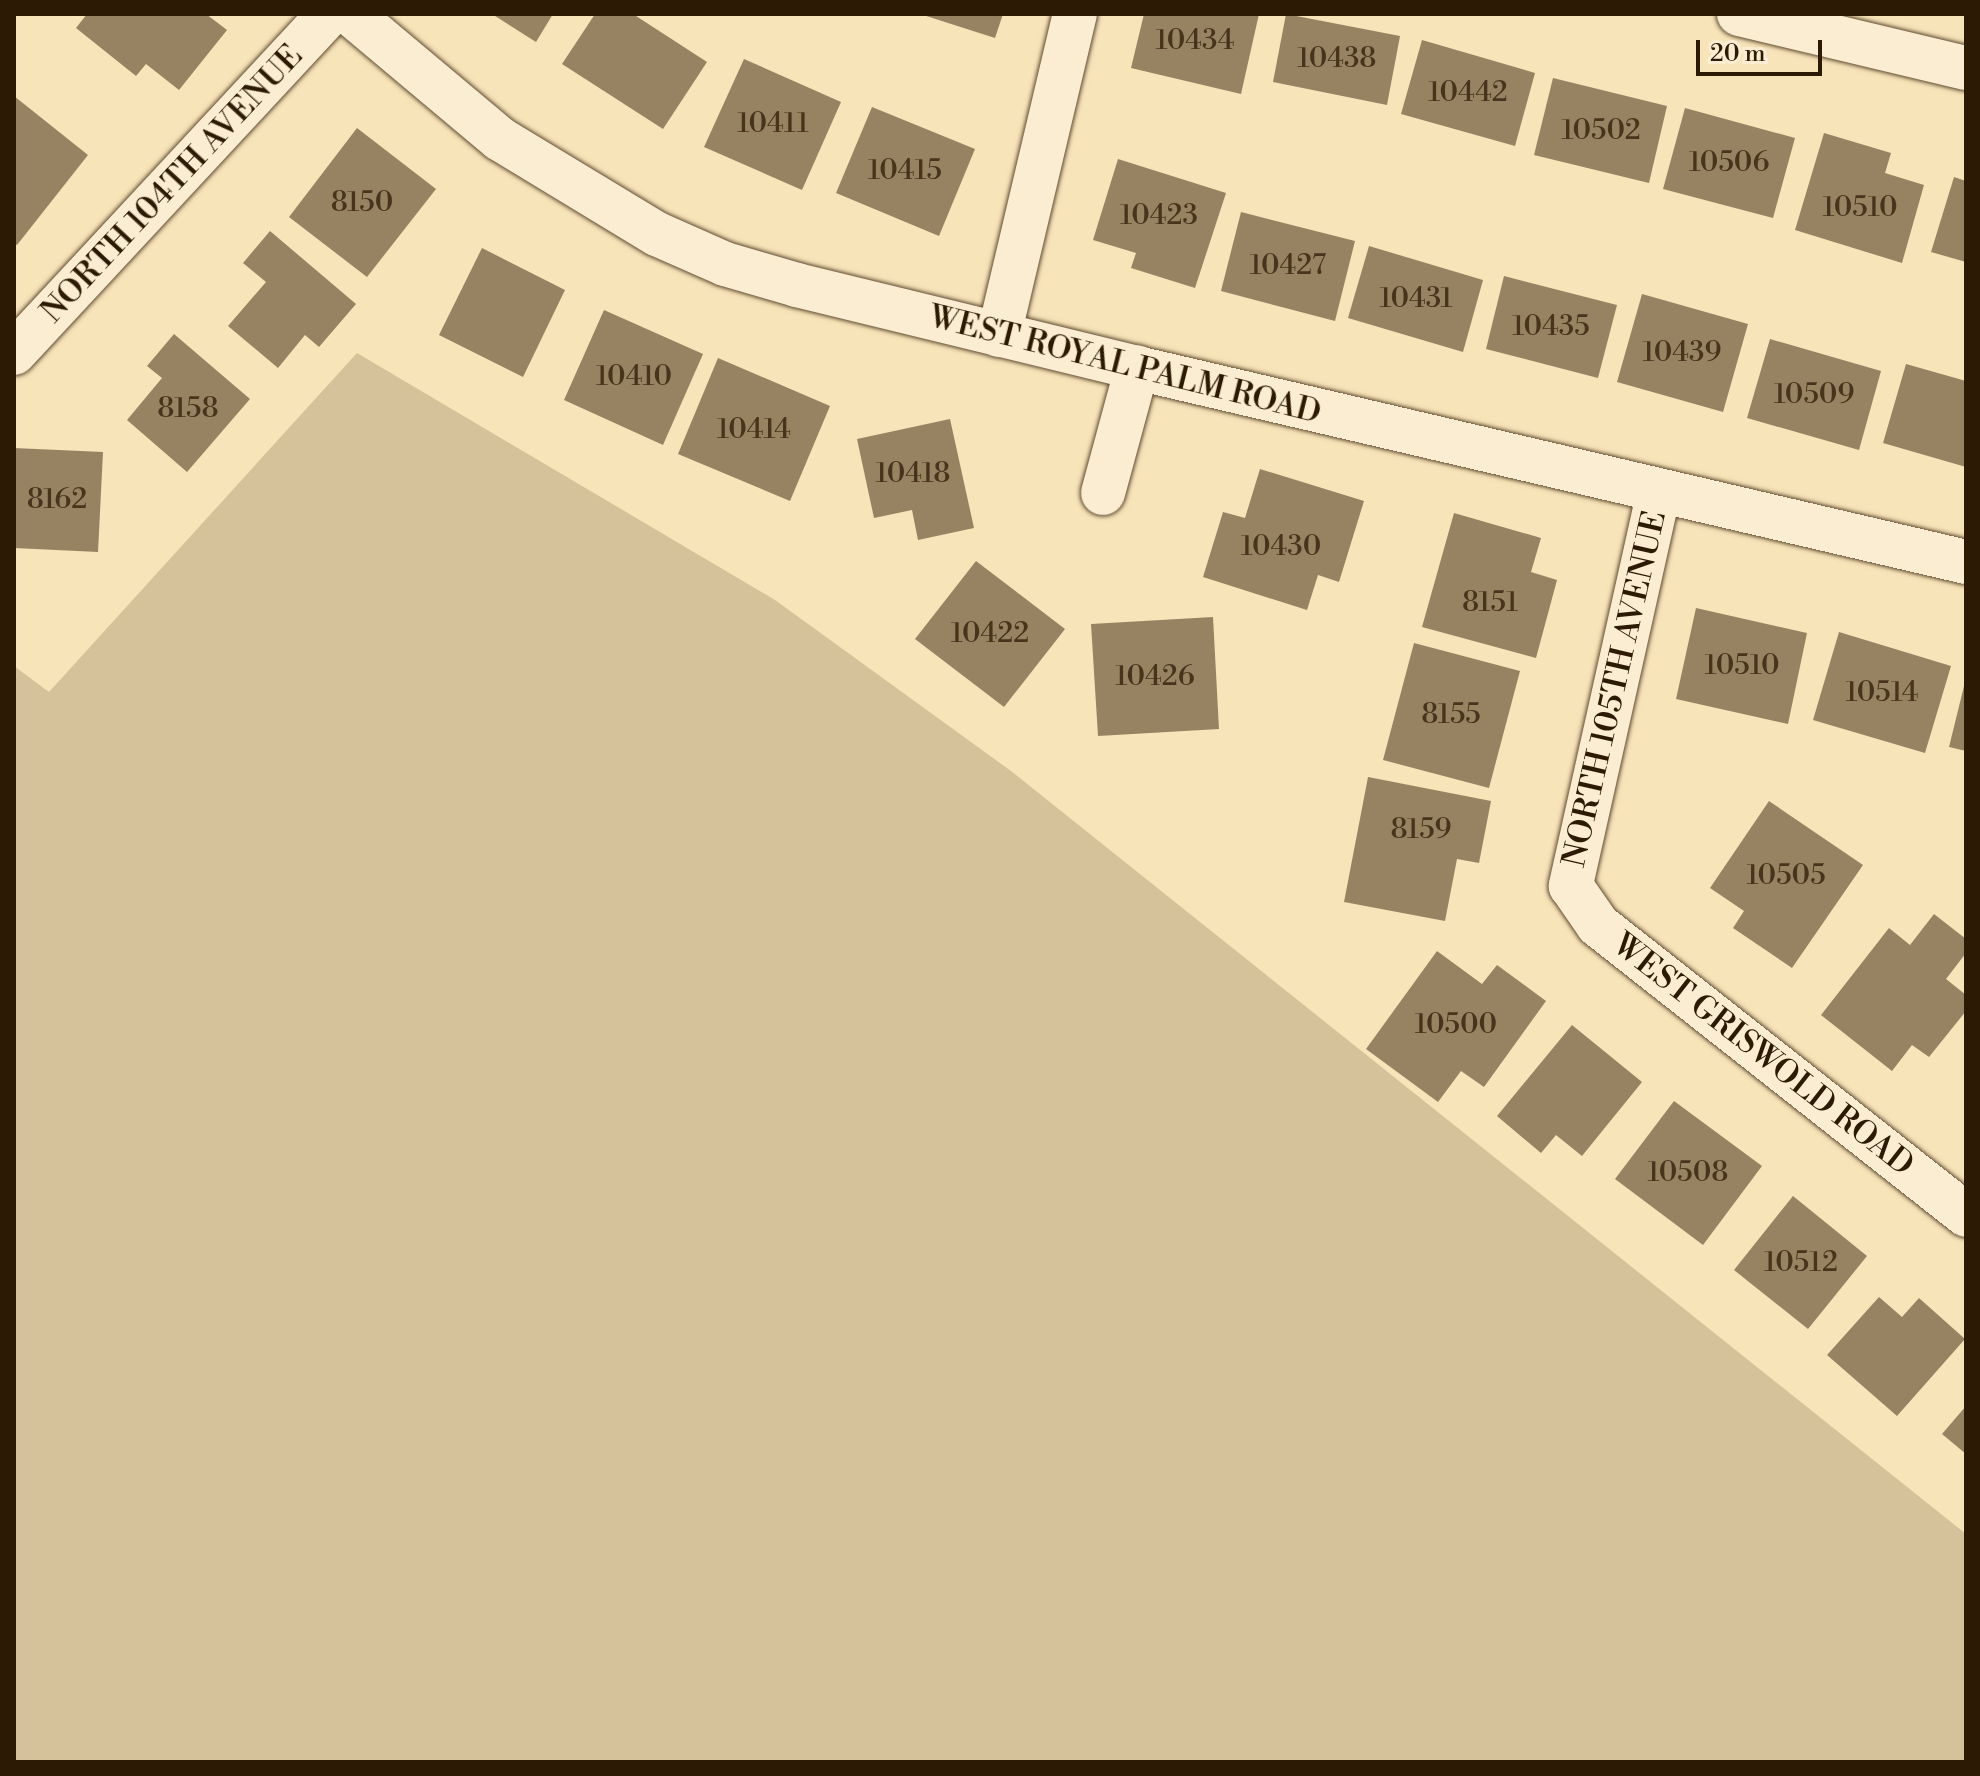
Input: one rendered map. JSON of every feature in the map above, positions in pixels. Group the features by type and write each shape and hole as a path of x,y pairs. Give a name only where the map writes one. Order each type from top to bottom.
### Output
{"street":[{"name":"NORTH 104TH AVENUE","path":"14,353 329,14"},
{"name":"WEST ROYAL PALM ROAD","path":"351,14 500,139 657,234 725,264 999,335 1966,562"},
{"path":"999,335 1075,14"},
{"path":"1739,14 1966,68"},
{"path":"1103,493 1137,368"},
{"name":"NORTH 105TH AVENUE","path":"1571,886 1659,491"},
{"name":"WEST GRISWOLD ROAD","path":"1571,886 1598,925 1963,1205"}],"shaded area":[{"path":"357,353 775,600 1011,771 1966,1534 1966,1762 14,1762 14,666 49,692"}],"building":[{"path":"87,14 206,14 227,30 179,90 146,64 136,76 76,28"},
{"path":"492,14 553,14 536,42"},
{"path":"595,14 633,14 707,62 663,129 562,64"},
{"path":"920,14 1003,14 995,38"},
{"path":"1144,14 1259,14 1241,94 1131,68"},
{"path":"1286,14 1400,36 1387,105 1273,82"},
{"path":"1422,40 1535,73 1515,146 1401,114"},
{"path":"744,59 841,102 802,190 704,147"},
{"path":"1553,78 1667,106 1649,183 1534,155"},
{"path":"14,96 88,155 17,245 14,243"},
{"path":"872,107 975,149 939,236 836,193"},
{"path":"1685,108 1795,138 1773,218 1663,189"},
{"path":"357,128 436,189 367,277 289,217"},
{"path":"1824,133 1891,153 1885,173 1924,185 1902,263 1795,230"},
{"path":"1118,159 1226,193 1195,288 1131,268 1136,253 1093,240"},
{"path":"1954,177 1966,181 1966,262 1931,252"},
{"path":"1241,212 1355,241 1335,321 1221,291"},
{"path":"270,231 356,304 319,347 305,335 278,368 228,326 266,282 243,263"},
{"path":"1369,246 1483,280 1463,352 1348,318"},
{"path":"482,248 565,290 523,377 439,335"},
{"path":"1504,276 1617,305 1598,378 1486,349"},
{"path":"1642,294 1748,324 1723,412 1617,382"},
{"path":"604,310 703,354 663,445 564,400"},
{"path":"174,334 250,399 187,472 127,420 162,378 147,366"},
{"path":"1770,339 1881,371 1859,450 1747,418"},
{"path":"718,358 830,406 790,501 678,454"},
{"path":"1906,364 1966,381 1966,467 1883,443"},
{"path":"950,419 974,528 918,540 912,510 874,518 857,439"},
{"path":"14,448 103,452 98,552 14,548"},
{"path":"1260,469 1364,501 1339,582 1318,575 1307,610 1203,577 1223,512 1245,518"},
{"path":"1454,513 1541,538 1531,572 1557,580 1536,658 1422,627"},
{"path":"976,561 1065,629 1004,707 915,639"},
{"path":"1696,608 1807,633 1788,724 1676,699"},
{"path":"1213,617 1219,729 1098,736 1091,624"},
{"path":"1839,632 1951,666 1925,753 1813,720"},
{"path":"1414,643 1520,671 1489,788 1383,760"},
{"path":"1966,683 1966,751 1949,747"},
{"path":"1368,777 1491,801 1479,863 1457,859 1445,921 1344,902"},
{"path":"1769,801 1863,865 1792,968 1733,928 1744,911 1710,888"},
{"path":"1934,914 1966,939 1966,953 1946,979 1966,995 1966,1011 1929,1057 1912,1045 1892,1071 1821,1015 1889,928 1910,945"},
{"path":"1437,951 1482,984 1497,965 1546,1001 1484,1087 1461,1071 1438,1102 1366,1049"},
{"path":"1572,1025 1642,1082 1582,1156 1556,1135 1541,1153 1497,1116"},
{"path":"1674,1101 1762,1166 1703,1245 1615,1179"},
{"path":"1793,1196 1867,1256 1808,1329 1734,1270"},
{"path":"1879,1297 1902,1317 1919,1298 1965,1339 1897,1416 1827,1355"},
{"path":"1966,1406 1966,1454 1942,1434"}]}
